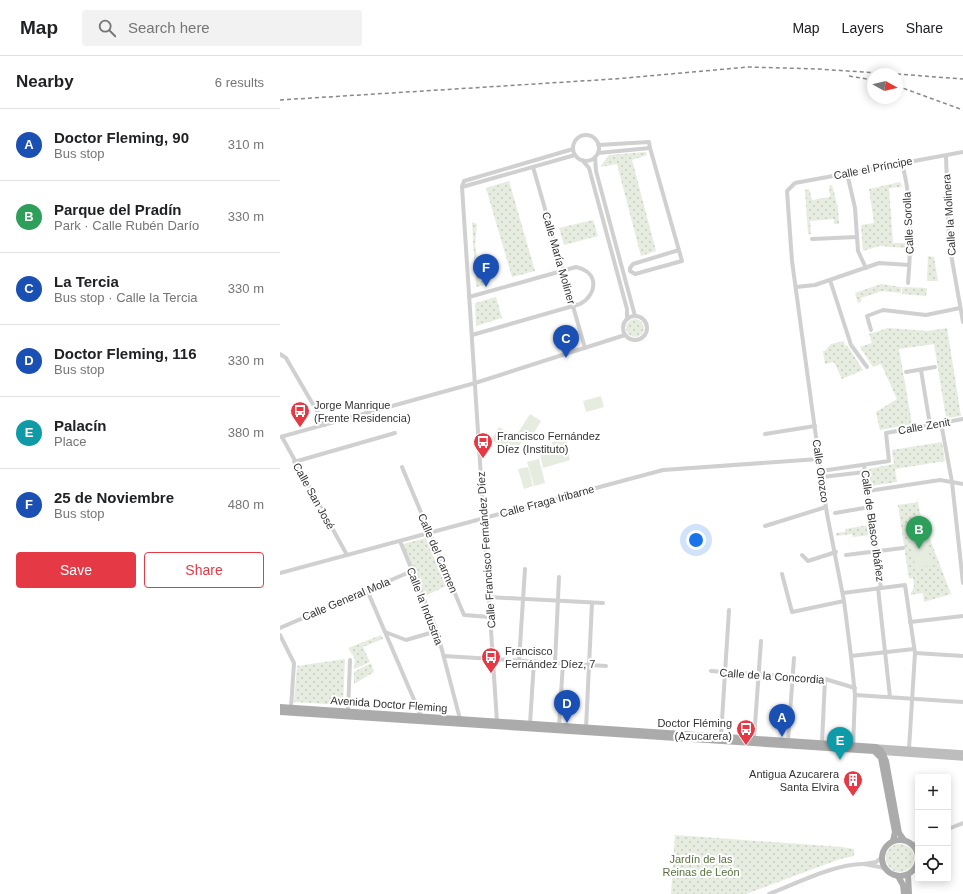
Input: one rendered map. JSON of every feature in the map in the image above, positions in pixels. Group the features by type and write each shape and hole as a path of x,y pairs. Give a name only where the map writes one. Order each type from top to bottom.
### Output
{"main road":[{"name":"Avenida Doctor Fleming","path":"280,707 421,716 459,722 497,722 822,743 853,748"},
{"name":"Avenida Doctor Fleming","path":"280,712 459,722 514,727 853,748 909,749 963,753"},
{"path":"875,749 882,752 963,758"},
{"path":"875,749 880,758 895,832 893,841"},
{"path":"882,752 886,761 900,833 904,840"},
{"path":"886,761 892,753"},
{"path":"904,894 903,885 898,876 885,868 882,857 885,848 893,841 904,840 915,843"},
{"path":"898,876 908,875 915,869 918,859 916,846"},
{"path":"908,875 909,894"}],"street":[{"path":"627,319 635,316 642,318 646,323 646,334 638,340 631,339 625,335 623,327 627,319 627,308 589,168 575,155 573,149 578,138 586,135 594,138 598,145 596,171 635,316"},
{"path":"598,145 649,142 680,250 682,261 635,274 630,271 630,266 633,264 680,250"},
{"path":"582,160 589,161 597,155 650,148"},
{"path":"462,187 464,181 573,149"},
{"name":"Calle el Príncipe","path":"787,191 795,183 963,152"},
{"path":"462,187 575,155"},
{"name":"Calle la Molinera","path":"946,156 949,243 963,320"},
{"name":"Calle Sorolla","path":"902,164 906,176 911,250 908,283"},
{"name":"Calle María Moliner","path":"533,167 585,348"},
{"path":"847,173 855,208 858,251 866,268"},
{"name":"Calle Francisco Fernández Díez","path":"462,187 497,722"},
{"name":"Calle Orozco","path":"787,191 796,287 819,459 826,507 843,593 855,688 853,748"},
{"path":"812,239 857,237"},
{"path":"796,287 816,285 879,264 909,265"},
{"path":"469,297 576,267 582,268 588,272 594,285 590,297 580,304 472,335"},
{"path":"830,280 851,345 867,367"},
{"path":"871,330 867,316 883,310 926,315 960,308"},
{"path":"281,437 475,383 625,335"},
{"path":"280,354 286,358 325,425"},
{"path":"906,372 935,367"},
{"path":"921,370 930,425"},
{"name":"Calle Zenit","path":"864,465 889,461 886,433 963,419"},
{"path":"941,423 952,482 963,583"},
{"path":"765,434 815,426"},
{"path":"294,462 395,433"},
{"name":"Calle San José","path":"281,437 347,555"},
{"name":"Calle Fraga Iribarne","path":"280,573 663,470 819,459"},
{"path":"821,471 864,465"},
{"name":"Calle de Blasco Ibáñez","path":"864,465 876,552 890,697"},
{"name":"Calle del Carmen","path":"402,467 464,615 490,617"},
{"path":"822,477 865,472"},
{"path":"868,491 940,480 963,484"},
{"path":"765,526 826,507"},
{"path":"835,513 870,507"},
{"name":"Calle la Industria","path":"400,541 437,631 459,722"},
{"path":"846,555 903,548"},
{"path":"802,555 808,561 836,552"},
{"path":"519,661 525,569"},
{"name":"Calle General Mola","path":"280,628 412,571"},
{"path":"782,574 792,612 844,601"},
{"path":"554,662 559,577"},
{"path":"843,593 905,584 914,651 909,749"},
{"path":"367,590 421,716"},
{"path":"488,597 603,603"},
{"path":"586,728 592,602"},
{"path":"721,736 730,610"},
{"path":"910,622 963,616"},
{"path":"386,632 406,640 437,631"},
{"path":"280,635 294,663 291,708"},
{"path":"754,739 761,640"},
{"path":"851,656 885,652 914,651 963,656"},
{"path":"444,656 606,666"},
{"path":"788,741 794,658"},
{"path":"348,712 350,660"},
{"path":"530,724 534,661"},
{"path":"559,726 564,663"},
{"name":"Calle de la Concordia","path":"711,671 825,679 855,688"},
{"path":"822,743 825,679"},
{"path":"855,695 963,702"},
{"name":"Avenida Doctor Fleming","path":"497,722 501,725 514,727"},
{"path":"951,828 963,823"},
{"path":"769,894 838,868 853,864 876,862 882,857"},
{"path":"864,864 885,868"}],"green space":[{"path":"646,152 647,155 632,160 656,251 641,256 617,164 600,167 609,155"},
{"path":"509,181 535,271 512,277 486,188"},
{"path":"900,182 902,187 889,188 893,243 905,243 905,248 879,246 863,251 861,225 874,223 869,189"},
{"path":"832,185 838,208 839,224 834,224 834,219 810,221 811,234 808,234 805,190 809,189 812,200 830,197 829,186"},
{"path":"593,220 598,236 564,245 559,228"},
{"path":"472,222 477,224 475,244 477,256 490,278 488,284 476,287"},
{"path":"928,256 934,257 938,281 927,281"},
{"path":"881,284 901,287 901,293 882,291 861,298 861,302 858,303 855,293"},
{"path":"902,287 927,288 926,296 902,294"},
{"path":"496,297 502,318 476,326 475,303"},
{"path":"635,319 641,322 644,328 641,334 635,337 629,334 626,328 629,322"},
{"path":"888,328 928,331 947,328 961,416 946,418 934,344 899,349 912,424 880,430 876,412 897,399 881,364 873,367 860,347 872,343 869,334"},
{"path":"844,341 845,346 847,345 863,370 842,379 834,362 825,364 823,351 827,350 831,344"},
{"path":"601,396 604,407 586,412 583,401"},
{"path":"530,414 541,421 528,443 516,436"},
{"path":"499,427 522,441 515,454 491,440"},
{"path":"566,438 570,460 543,468 540,454 554,450 552,442"},
{"path":"942,442 945,461 895,469 897,482 871,486 868,469 894,464 892,450"},
{"path":"539,459 545,483 534,486 527,462"},
{"path":"528,467 533,486 524,489 518,469"},
{"path":"918,502 920,513 951,594 924,602 923,593 910,595 914,587 913,578 909,579 898,505"},
{"path":"869,525 870,535 853,537 852,534 836,536 836,533 845,532 845,529"},
{"path":"925,536 932,565 916,569 909,540"},
{"path":"426,538 446,586 425,596 403,544"},
{"path":"381,635 383,639 363,647 370,662 354,669 355,659 348,648"},
{"path":"345,659 343,705 294,702 297,666"},
{"path":"371,663 374,672 354,684 354,672"},
{"name":"Jardín de las Reinas de León","path":"675,835 842,847 854,849 854,856 840,859 746,894 671,894"},
{"path":"900,844 910,848 914,858 910,868 900,872 890,868 886,858 890,848"}],"railway":[{"path":"280,100 614,79 748,67 867,72"},
{"path":"903,74 963,79"},
{"path":"849,76 867,79"},
{"path":"903,88 963,110"}],"place":[{"name":"25 de Noviembre","path":"486,287"},
{"name":"La Tercia","path":"566,358"},
{"name":"Jorge Manrique (Frente Residencia)","path":"300,428"},
{"name":"Francisco Fernández Díez (Instituto)","path":"483,459"},
{"name":"Parque del Pradín","path":"919,549"},
{"name":"Francisco Fernández Díez, 7","path":"491,674"},
{"name":"Doctor Fleming, 116","path":"567,723"},
{"name":"Doctor Fleming, 90","path":"782,737"},
{"name":"Doctor Fléming (Azucarera)","path":"746,746"},
{"name":"Palacín","path":"840,760"},
{"name":"Antigua Azucarera Santa Elvira","path":"853,797"}]}
